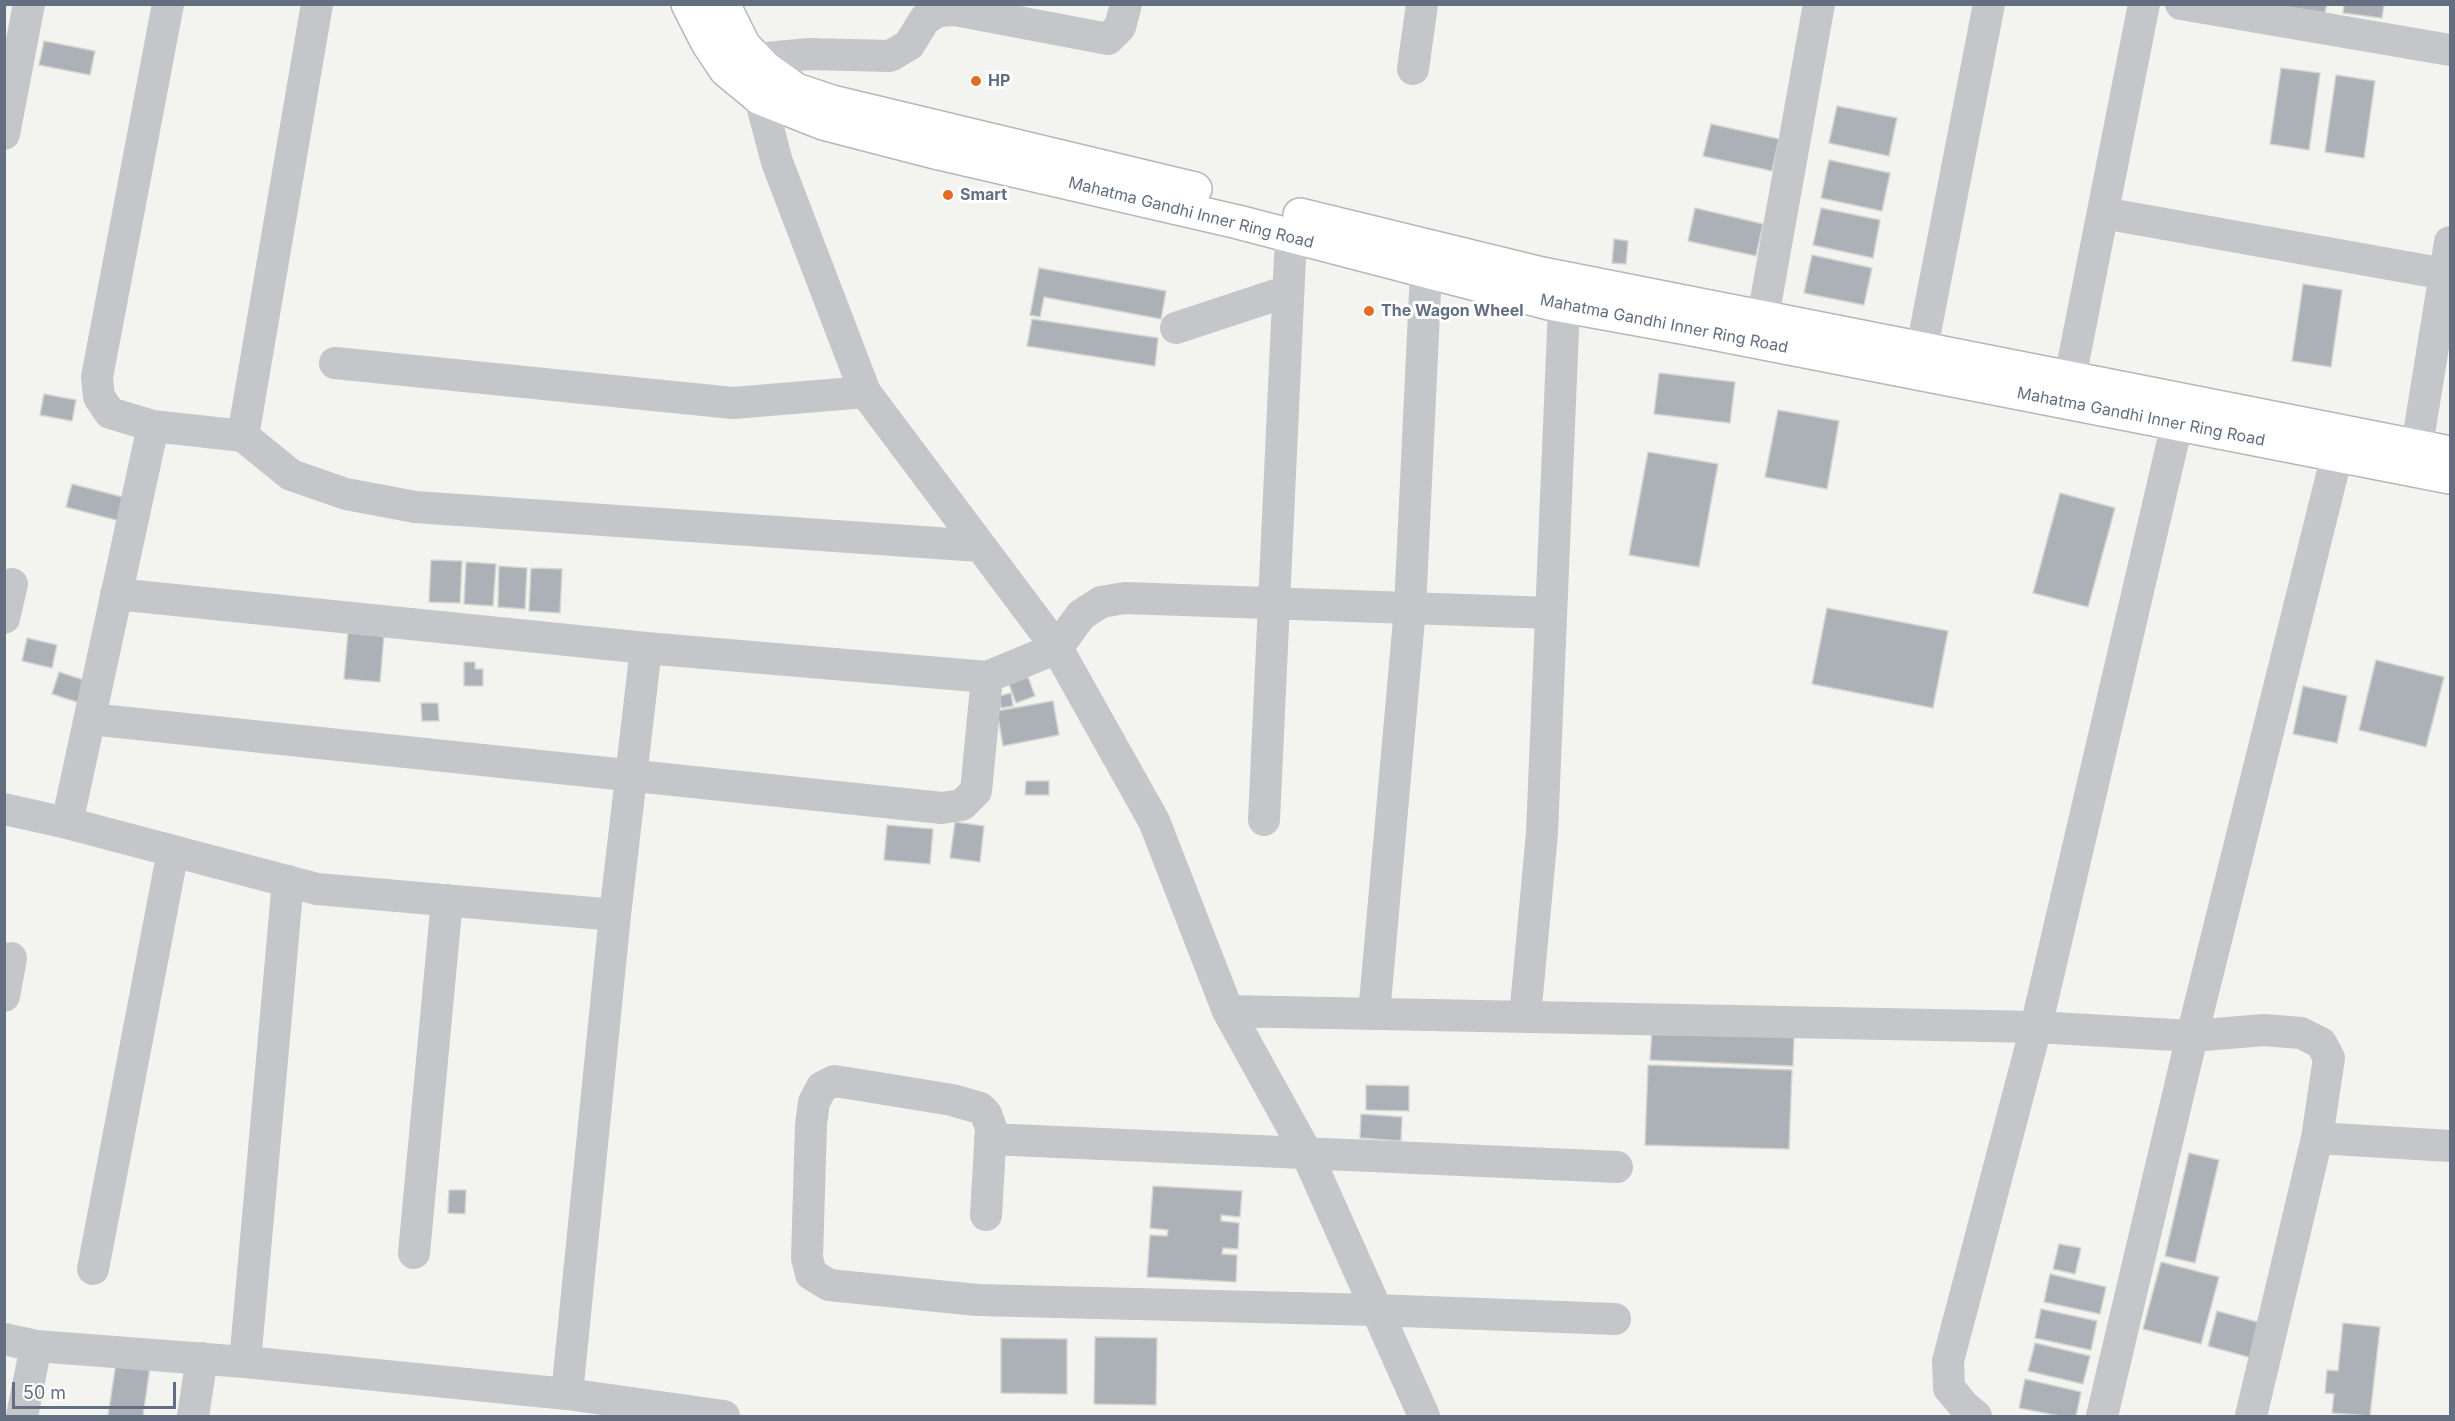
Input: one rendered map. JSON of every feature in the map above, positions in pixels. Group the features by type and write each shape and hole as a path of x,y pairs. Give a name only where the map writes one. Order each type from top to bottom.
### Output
{"main road":[{"name":"Mahatma Gandhi Inner Ring Road","path":"688,4 708,43 726,70 760,75 832,102 1542,274 2451,453"},
{"name":"Mahatma Gandhi Inner Ring Road","path":"723,4 760,75 823,123 1291,236 1564,306 2451,477"}],"street":[{"path":"4,134 13,40 29,4"},
{"path":"168,4 97,377 99,397 110,414 153,426 243,436 291,475 346,494 415,507 980,546"},
{"path":"243,436 316,4"},
{"path":"1126,4 1120,27 1108,39 955,10 938,11 926,19 909,45 890,56 808,54 760,75 777,162 865,392 1057,648 1154,821 1228,1011 1306,1152 1424,1416"},
{"path":"1413,69 1422,4"},
{"path":"1763,317 1820,4"},
{"path":"1922,348 1989,4"},
{"path":"2070,378 2144,4"},
{"path":"2181,4 2451,50"},
{"path":"2103,213 2445,274"},
{"path":"1264,819 1272,603 1291,236"},
{"path":"2417,446 2451,242"},
{"path":"1374,1014 1410,608 1426,271"},
{"path":"1176,328 1288,291"},
{"path":"1526,1017 1542,832 1564,306"},
{"path":"335,363 733,403 865,392"},
{"path":"1976,1416 1949,1388 1948,1362 2036,1027 2177,424"},
{"path":"67,823 153,426"},
{"path":"2102,1416 2192,1036 2337,455"},
{"path":"4,618 12,584"},
{"path":"116,594 646,648 987,677 1057,648 1081,615 1101,602 1125,598 1550,612"},
{"path":"567,1394 615,915 646,648"},
{"path":"90,719 942,808 962,805 976,790 987,677"},
{"path":"4,809 67,823 317,889 615,915"},
{"path":"93,1269 173,851"},
{"path":"245,1362 288,881"},
{"path":"414,1253 447,900"},
{"path":"4,996 11,958"},
{"path":"1228,1011 2036,1027 2192,1036 2264,1030 2301,1033 2321,1043 2329,1058 2317,1138 2251,1416"},
{"path":"986,1215 991,1128 986,1114 980,1108 834,1081 822,1087 814,1102 811,1125 807,1258 811,1274 828,1285 977,1300 1375,1310 1615,1319"},
{"path":"2317,1138 2451,1146"},
{"path":"990,1139 1617,1167"},
{"path":"4,1339 36,1346 202,1358 567,1394 724,1416"},
{"path":"22,1416 36,1346"},
{"path":"193,1416 202,1358"}],"building":[{"path":"2287,4 2327,4 2325,13 2287,7"},
{"path":"2344,4 2384,4 2382,18 2343,13"},
{"path":"44,41 95,51 90,75 39,65"},
{"path":"2281,68 2320,73 2309,150 2270,144"},
{"path":"2336,75 2375,81 2364,158 2325,152"},
{"path":"1837,106 1897,118 1889,156 1829,143"},
{"path":"1711,124 1779,139 1772,171 1703,156"},
{"path":"1829,160 1890,173 1882,211 1821,198"},
{"path":"1695,208 1763,224 1756,256 1688,241"},
{"path":"1821,208 1880,220 1873,258 1813,245"},
{"path":"1614,239 1628,241 1626,264 1612,263"},
{"path":"1812,255 1872,268 1864,305 1804,293"},
{"path":"1039,268 1166,291 1161,319 1044,297 1040,317 1030,315"},
{"path":"2303,284 2342,290 2331,367 2292,361"},
{"path":"1032,319 1158,338 1155,366 1027,346"},
{"path":"1659,373 1735,382 1730,423 1654,414"},
{"path":"44,394 76,400 72,421 40,415"},
{"path":"1778,410 1839,421 1827,489 1765,477"},
{"path":"1648,452 1718,464 1699,567 1629,555"},
{"path":"72,484 126,498 120,521 66,507"},
{"path":"2060,493 2115,508 2088,607 2033,593"},
{"path":"431,560 462,561 460,603 429,602"},
{"path":"466,562 496,564 493,606 464,604"},
{"path":"499,566 527,568 525,609 498,607"},
{"path":"531,568 562,569 560,613 529,611"},
{"path":"1827,608 1948,631 1933,708 1812,684"},
{"path":"348,632 384,635 380,682 344,679"},
{"path":"27,638 57,645 52,668 22,661"},
{"path":"2376,660 2444,677 2426,747 2359,730"},
{"path":"464,662 475,662 475,669 483,669 483,686 464,686"},
{"path":"59,672 87,681 80,703 52,694"},
{"path":"1028,677 1035,696 1016,703 1009,684"},
{"path":"2303,686 2347,696 2337,743 2293,734"},
{"path":"1011,693 1013,706 1001,708 999,696"},
{"path":"1053,701 1059,735 1003,746 997,711"},
{"path":"421,703 438,703 439,721 422,721"},
{"path":"1026,781 1049,781 1049,795 1025,795"},
{"path":"955,822 984,826 980,862 950,858"},
{"path":"887,825 933,829 930,864 884,860"},
{"path":"1652,1031 1794,1036 1793,1066 1650,1060"},
{"path":"1648,1065 1792,1070 1789,1149 1645,1145"},
{"path":"1366,1085 1409,1086 1409,1111 1366,1110"},
{"path":"1361,1114 1402,1117 1401,1141 1360,1138"},
{"path":"2189,1153 2219,1160 2195,1263 2165,1256"},
{"path":"1153,1186 1242,1191 1240,1217 1221,1215 1221,1221 1239,1223 1238,1249 1223,1248 1222,1254 1237,1255 1236,1282 1147,1277 1150,1235 1167,1236 1168,1230 1150,1228"},
{"path":"449,1190 466,1190 465,1214 448,1213"},
{"path":"2059,1244 2081,1248 2075,1274 2053,1269"},
{"path":"2161,1262 2219,1277 2201,1344 2143,1329"},
{"path":"2050,1274 2106,1287 2100,1314 2044,1302"},
{"path":"2041,1309 2097,1321 2091,1350 2035,1338"},
{"path":"2217,1311 2261,1323 2252,1358 2208,1346"},
{"path":"2343,1323 2380,1327 2370,1416 2332,1413 2334,1394 2325,1393 2327,1370 2338,1371"},
{"path":"1095,1337 1157,1338 1156,1405 1094,1404"},
{"path":"1001,1338 1067,1339 1067,1394 1001,1393"},
{"path":"2035,1343 2090,1356 2083,1384 2028,1371"},
{"path":"116,1363 150,1367 143,1416 108,1416"},
{"path":"2025,1379 2081,1392 2076,1416 2060,1416 2019,1408"}],"place":[{"name":"HP","path":"976,81"},
{"name":"Smart","path":"948,195"},
{"name":"The Wagon Wheel","path":"1369,311"}]}
